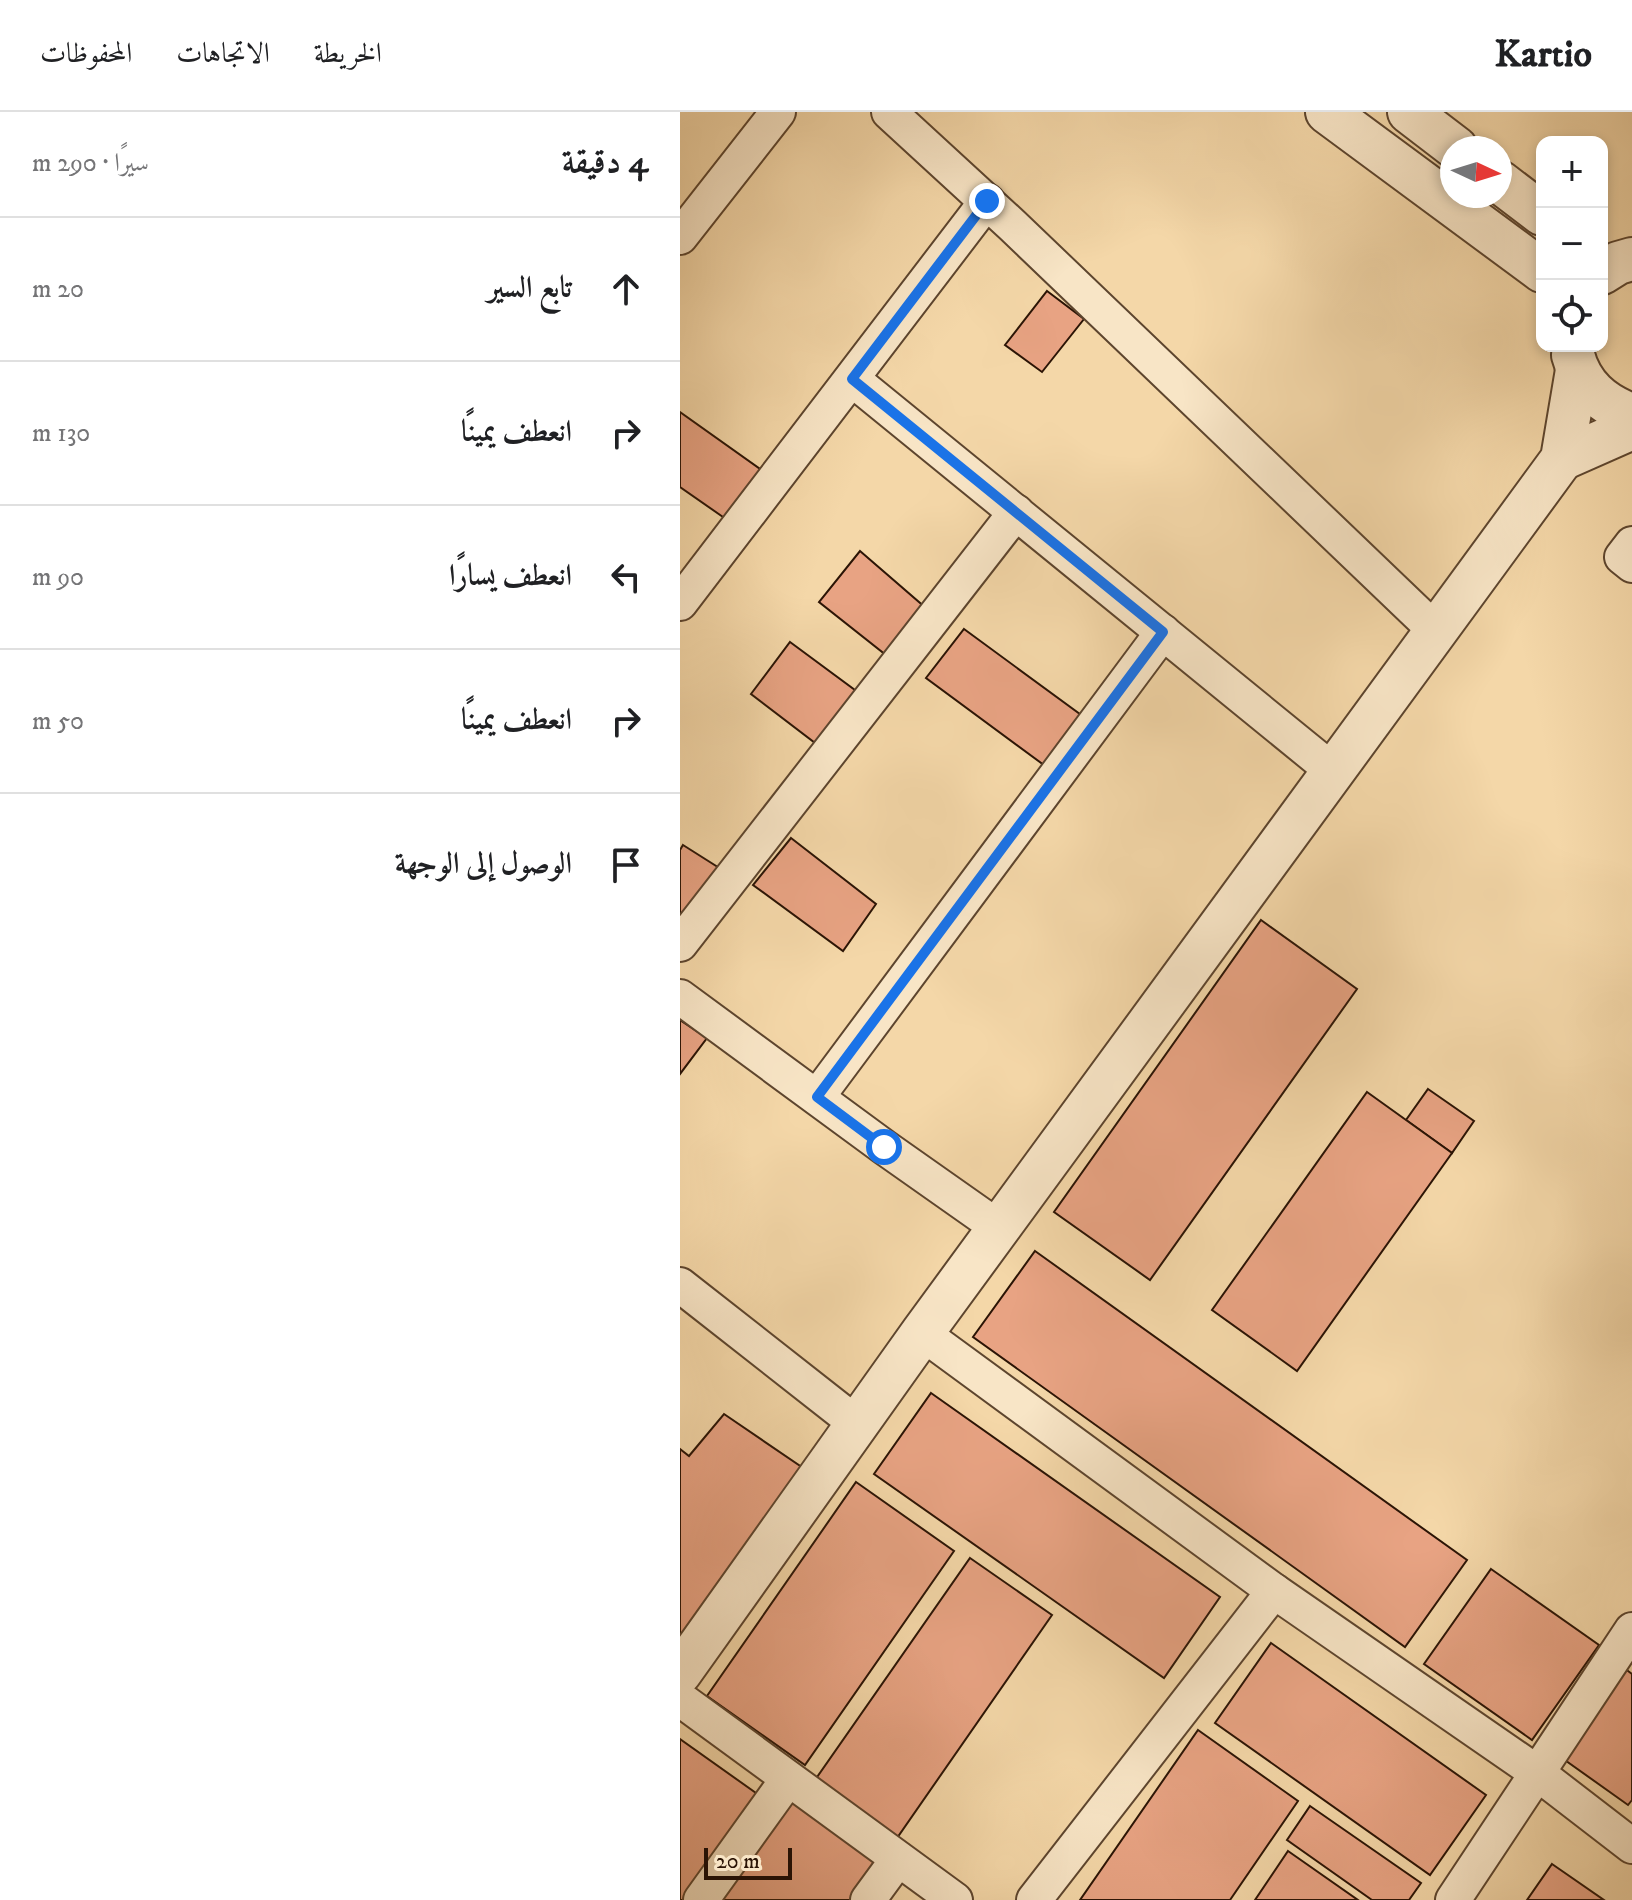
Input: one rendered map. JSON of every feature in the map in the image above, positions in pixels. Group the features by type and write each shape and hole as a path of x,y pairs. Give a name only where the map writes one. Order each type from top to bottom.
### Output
{"street":[{"path":"680,237 778,112"},
{"path":"889,112 987,201 1436,631"},
{"path":"1327,112 1536,267"},
{"path":"1409,112 1440,136"},
{"path":"1512,191 1536,209"},
{"path":"680,603 987,201"},
{"path":"1574,358 1590,390 1608,405 1632,415"},
{"path":"680,1673 922,1333 1562,459 1574,358"},
{"path":"852,379 1333,771"},
{"path":"1562,459 1632,428"},
{"path":"680,944 1016,512"},
{"path":"1632,544 1622,557 1632,565"},
{"path":"817,1097 1163,632"},
{"path":"680,997 999,1228"},
{"path":"680,1285 857,1424"},
{"path":"922,1333 1274,1591 1536,1772 1632,1846"},
{"path":"1034,1900 1274,1591"},
{"path":"1453,1900 1631,1634"},
{"path":"680,1699 955,1900"},
{"path":"701,1900 788,1779"},
{"path":"868,1900 898,1859"}],"building":[{"path":"1047,291 1084,319 1042,372 1005,345"},
{"path":"680,412 770,476 733,524 680,487"},
{"path":"860,551 927,609 891,659 819,602"},
{"path":"964,629 1088,720 1052,771 926,678"},
{"path":"790,642 863,696 823,749 751,694"},
{"path":"791,838 876,904 843,951 753,885"},
{"path":"683,845 724,871 688,919 680,914 680,850"},
{"path":"1261,920 1357,989 1150,1280 1054,1212"},
{"path":"680,1020 707,1038 680,1074"},
{"path":"1428,1089 1474,1121 1452,1153 1406,1120"},
{"path":"1367,1092 1452,1153 1297,1371 1212,1310"},
{"path":"1035,1251 1467,1560 1405,1647 973,1337"},
{"path":"931,1393 1220,1597 1164,1678 874,1474"},
{"path":"724,1414 809,1472 680,1647 680,1449 689,1456"},
{"path":"856,1482 954,1551 805,1765 707,1696"},
{"path":"970,1558 1052,1615 897,1838 815,1780"},
{"path":"1491,1569 1599,1645 1532,1740 1424,1664"},
{"path":"1271,1643 1486,1795 1430,1875 1215,1723"},
{"path":"1624,1668 1632,1674 1632,1800 1628,1805 1562,1758"},
{"path":"1198,1730 1298,1801 1230,1900 1080,1900"},
{"path":"680,1739 763,1798 692,1900 680,1900"},
{"path":"783,1796 879,1864 854,1900 710,1900"},
{"path":"1310,1806 1421,1883 1409,1900 1372,1900 1287,1840"},
{"path":"1288,1851 1358,1900 1255,1900"},
{"path":"1552,1864 1604,1900 1527,1900"}],"route":[{"path":"884,1147 817,1097 1163,632 852,379 987,201"}]}
